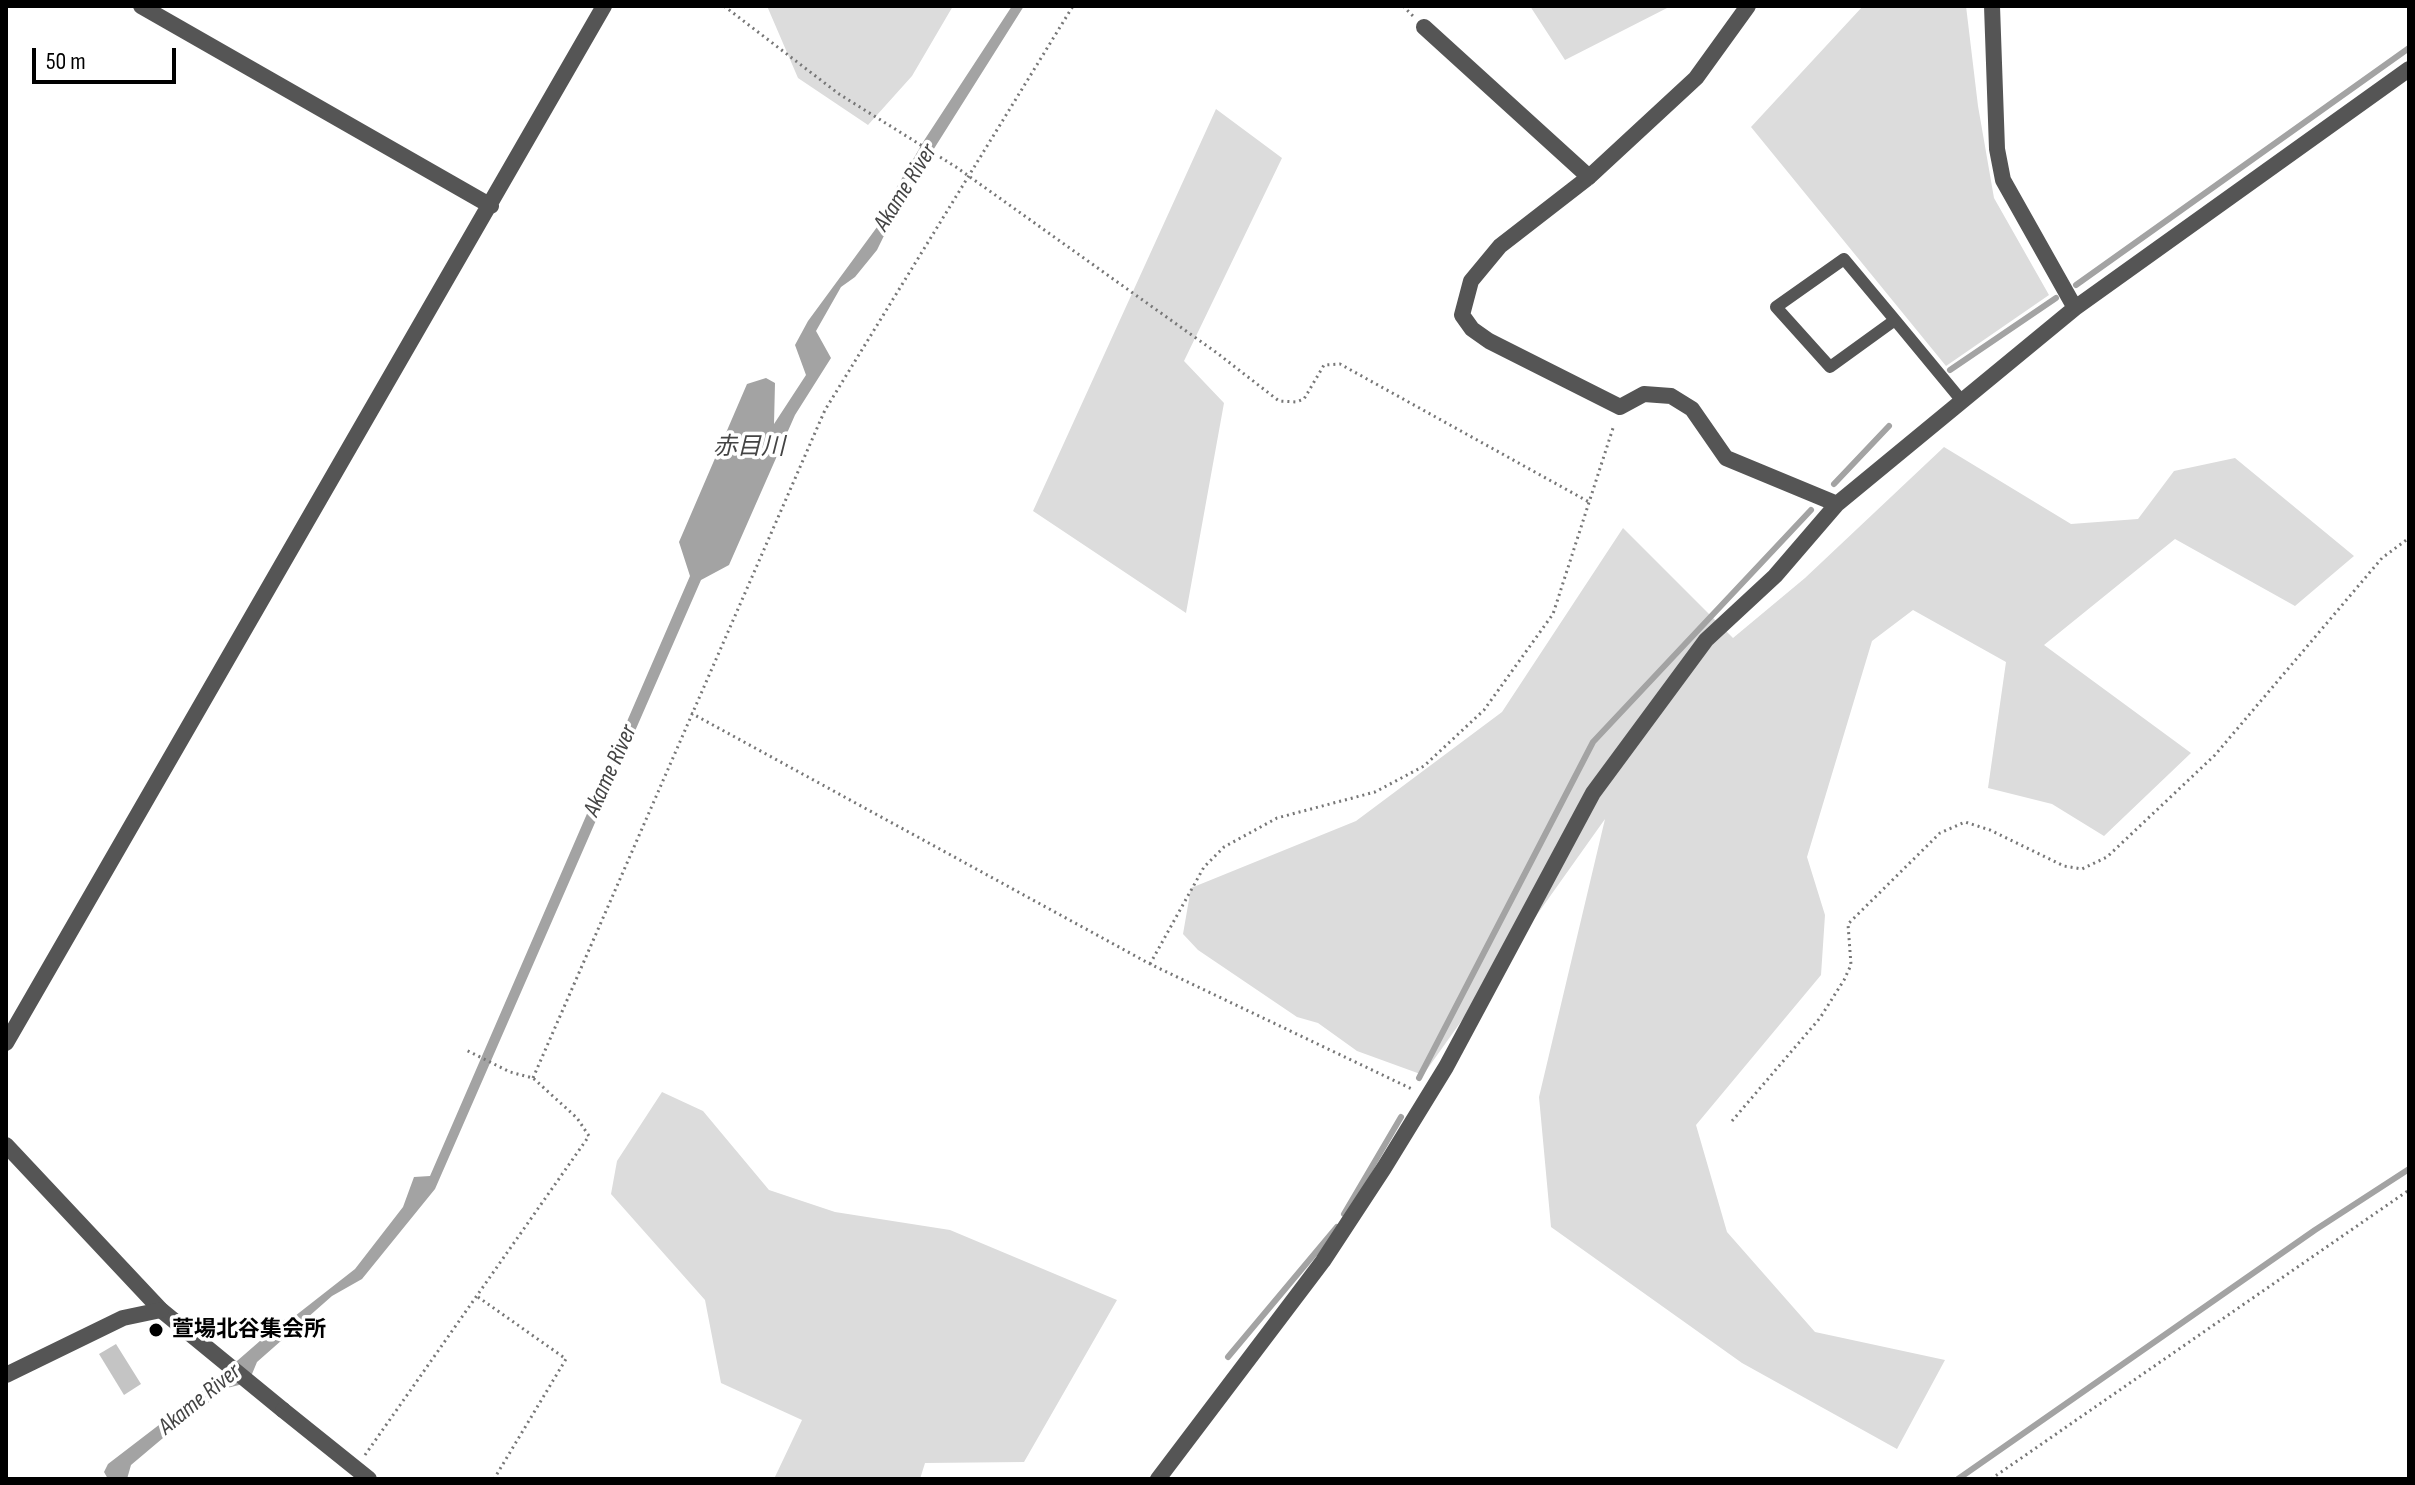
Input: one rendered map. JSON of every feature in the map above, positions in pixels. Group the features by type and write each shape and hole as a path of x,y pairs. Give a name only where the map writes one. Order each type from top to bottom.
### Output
{"street":[{"path":"141,6 491,206"},
{"path":"6,1043 604,6"},
{"path":"1748,6 1696,78 1589,177 1500,246 1471,281 1462,315 1472,329 1489,341 1620,407 1644,394 1671,396 1692,409 1726,458 1837,504"},
{"path":"1992,6 1997,149 2003,180 2075,308"},
{"path":"1424,27 1589,177"},
{"path":"1158,1479 1323,1261 1428,1097 1593,793 1706,640 1775,576 1837,504 2075,308 2409,69"},
{"path":"6,1145 161,1310 362,1474"},
{"path":"6,1375 123,1318 161,1310"}],"lane":[{"path":"1895,320 1830,367 1776,307 1844,259 1895,320 1962,401"}],"path":[{"path":"724,6 839,94 907,134 969,176 1217,353 1279,401 1304,399 1324,365 1340,364 1589,502"},
{"path":"533,1078 825,410 1073,6"},
{"path":"1150,964 1204,867 1224,847 1277,818 1387,786 1424,766 1484,710 1553,614 1620,407"},
{"path":"1732,1121 1820,1018 1844,980 1851,965 1848,924 1940,833 1965,822 1990,830 2064,866 2082,869 2107,857 2215,755 2382,558 2409,538"},
{"path":"691,713 1150,964 1428,1097"},
{"path":"362,1474 589,1136 577,1118 533,1078 510,1072 466,1050"},
{"path":"1991,1479 2409,1190"},
{"path":"478,1297 566,1359 494,1479"}],"shaded area":[{"path":"767,6 953,6 912,76 868,125 798,78"},
{"path":"1530,6 1671,6 1565,60"},
{"path":"1863,6 1966,6 1978,106 1994,198 2049,295 1946,366 1751,127"},
{"path":"1216,109 1282,158 1184,361 1224,403 1186,613 1033,511"},
{"path":"1944,447 2071,524 2138,519 2174,471 2235,458 2354,556 2295,606 2175,539 2044,645 2191,753 2104,836 2052,804 1988,788 2006,662 1913,610 1872,641 1807,857 1825,915 1821,975 1696,1125 1727,1232 1815,1332 1945,1360 1897,1449 1742,1363 1551,1227 1539,1097 1605,819 1423,1075 1357,1051 1318,1023 1297,1017 1198,950 1183,934 1191,888 1356,821 1502,712 1623,528 1733,638 1805,578"},
{"path":"662,1092 703,1111 769,1190 835,1212 950,1230 1117,1300 1024,1462 925,1463 920,1479 774,1479 802,1420 721,1383 705,1300 611,1194 617,1161"}],"water":[{"name":"赤目川","path":"1012,6 1024,6 901,201 877,250 855,277 841,287 816,331 831,358 795,415 729,565 701,580 435,1189 362,1279 332,1296 257,1362 252,1374 239,1385 227,1388 131,1465 127,1479 108,1479 104,1472 108,1464 198,1395 284,1320 295,1316 355,1269 403,1207 414,1177 430,1176 690,576 679,542 747,384 766,378 775,383 774,424 806,375 795,345 808,321 880,223 925,139"}],"building":[{"path":"116,1344 141,1384 124,1395 99,1354"}],"waterway":[{"path":"2076,285 2409,48"},
{"path":"1950,370 2056,298"},
{"path":"1834,484 1889,426"},
{"path":"1419,1078 1593,742 1811,510"},
{"path":"1344,1214 1401,1117"},
{"path":"1958,1479 2315,1230 2409,1169"},
{"path":"1228,1357 1337,1227"}],"place":[{"name":"萱場北谷集会所","path":"156,1330"}],"water label":[{"name":"Akame River","path":"906,188"},
{"name":"Akame River","path":"611,771"},
{"name":"Akame River","path":"200,1400"}]}
